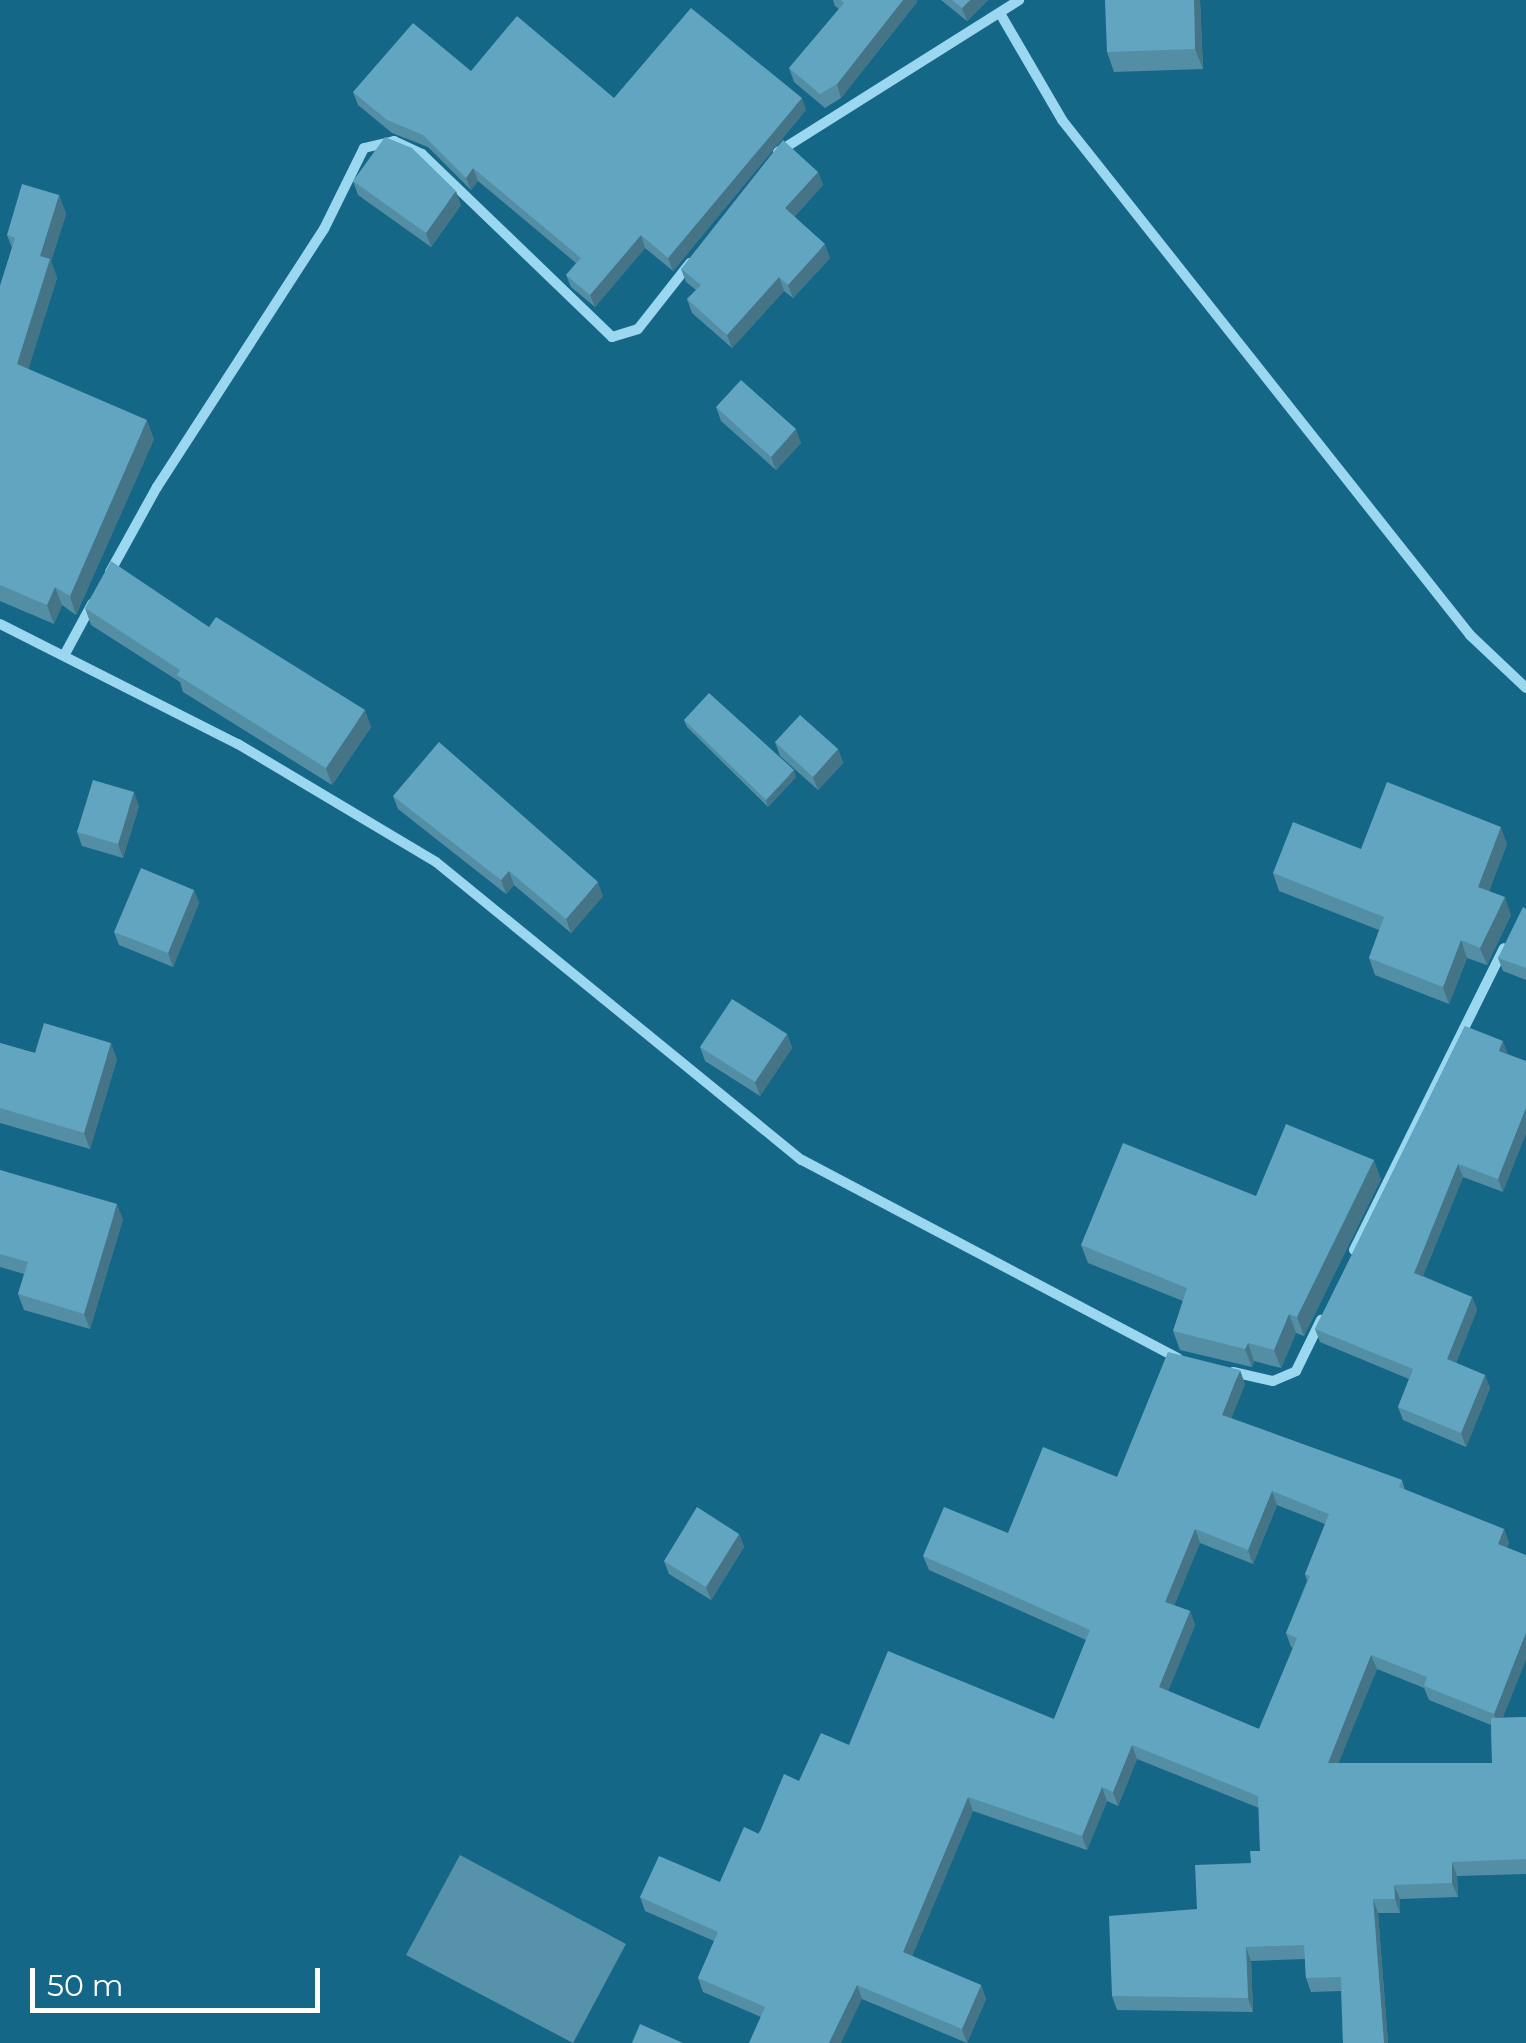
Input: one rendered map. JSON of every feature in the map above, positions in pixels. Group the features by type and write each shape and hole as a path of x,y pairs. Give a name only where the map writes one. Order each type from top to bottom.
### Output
{"street":[{"path":"774,157 787,142 1020,0"},
{"path":"1001,15 1062,120 1308,423 1330,459 1470,636 1526,688"},
{"path":"66,652 157,487 324,229 364,148 394,141 422,154 612,337 638,329 700,251"},
{"path":"0,624 66,652 436,862 802,1160 1200,1365"},
{"path":"1347,1264 1508,940"},
{"path":"1218,1369 1273,1381 1296,1371 1332,1298"}],"water":[{"path":"460,1855 626,1944 573,2043 406,1955"}],"building":[{"path":"841,0 903,0 837,84 820,94 789,68 844,3"},
{"path":"952,0 970,0 962,8"},
{"path":"1105,0 1194,0 1195,49 1107,52"},
{"path":"691,8 802,98 668,258 641,235 590,295 566,275 581,258 473,168 466,178 423,135 387,120 353,92 413,23 471,71 517,16 614,98"},
{"path":"385,137 412,148 456,191 426,233 353,181"},
{"path":"783,140 818,172 785,208 825,244 788,285 779,277 727,335 687,299 701,285 681,269"},
{"path":"22,184 59,195 40,256 50,259 17,364 147,420 70,596 55,587 47,605 0,585 0,286 15,238 7,235"},
{"path":"741,380 796,429 771,457 716,407"},
{"path":"111,561 209,627 216,617 365,710 326,768 177,675 180,670 85,608"},
{"path":"709,693 794,770 766,800 684,720"},
{"path":"800,715 838,749 813,777 775,742"},
{"path":"439,742 598,882 566,919 509,871 501,880 393,796"},
{"path":"93,780 134,792 118,844 77,832"},
{"path":"1387,782 1501,827 1478,887 1505,897 1480,948 1461,940 1443,987 1369,958 1384,917 1273,873 1293,822 1361,849"},
{"path":"141,868 194,890 168,953 114,932"},
{"path":"1523,907 1526,909 1526,968 1498,958"},
{"path":"732,999 787,1034 755,1082 700,1047"},
{"path":"44,1023 111,1043 84,1133 0,1108 0,1043 35,1053"},
{"path":"1465,1026 1503,1041 1499,1051 1526,1061 1526,1108 1498,1179 1458,1164 1414,1273 1472,1297 1447,1359 1485,1375 1461,1433 1398,1407 1413,1369 1315,1329"},
{"path":"1286,1124 1374,1160 1297,1317 1289,1314 1274,1350 1248,1343 1245,1349 1173,1331 1187,1288 1081,1245 1123,1143 1256,1196"},
{"path":"0,1170 117,1204 84,1314 18,1294 28,1262 0,1254"},
{"path":"1168,1352 1240,1370 1222,1415 1402,1480 1399,1487 1504,1529 1498,1544 1526,1555 1526,1633 1494,1714 1424,1686 1427,1677 1371,1655 1328,1763 1492,1763 1491,1718 1526,1717 1526,1859 1452,1862 1452,1883 1394,1885 1395,1899 1373,1899 1384,2043 1343,2043 1341,1977 1306,1978 1304,1945 1246,1947 1248,1998 1112,1996 1109,1916 1197,1909 1195,1865 1251,1863 1250,1851 1260,1851 1258,1796 1132,1745 1113,1792 1102,1787 1082,1836 968,1797 903,1952 981,1985 962,2029 857,1985 829,2043 749,2043 765,2007 698,1978 718,1932 640,1897 659,1856 720,1882 744,1827 759,1834 784,1774 799,1781 821,1733 849,1745 888,1651 1054,1719 1090,1630 923,1556 944,1507 1008,1533 1043,1447 1117,1477","holes":["1272,1491 1329,1514 1305,1574 1310,1576 1286,1633 1297,1638 1259,1729 1159,1687 1190,1611 1165,1602 1195,1529 1248,1550"]},
{"path":"697,1507 739,1534 706,1587 664,1561"},
{"path":"640,2024 683,2043 632,2043"}]}
